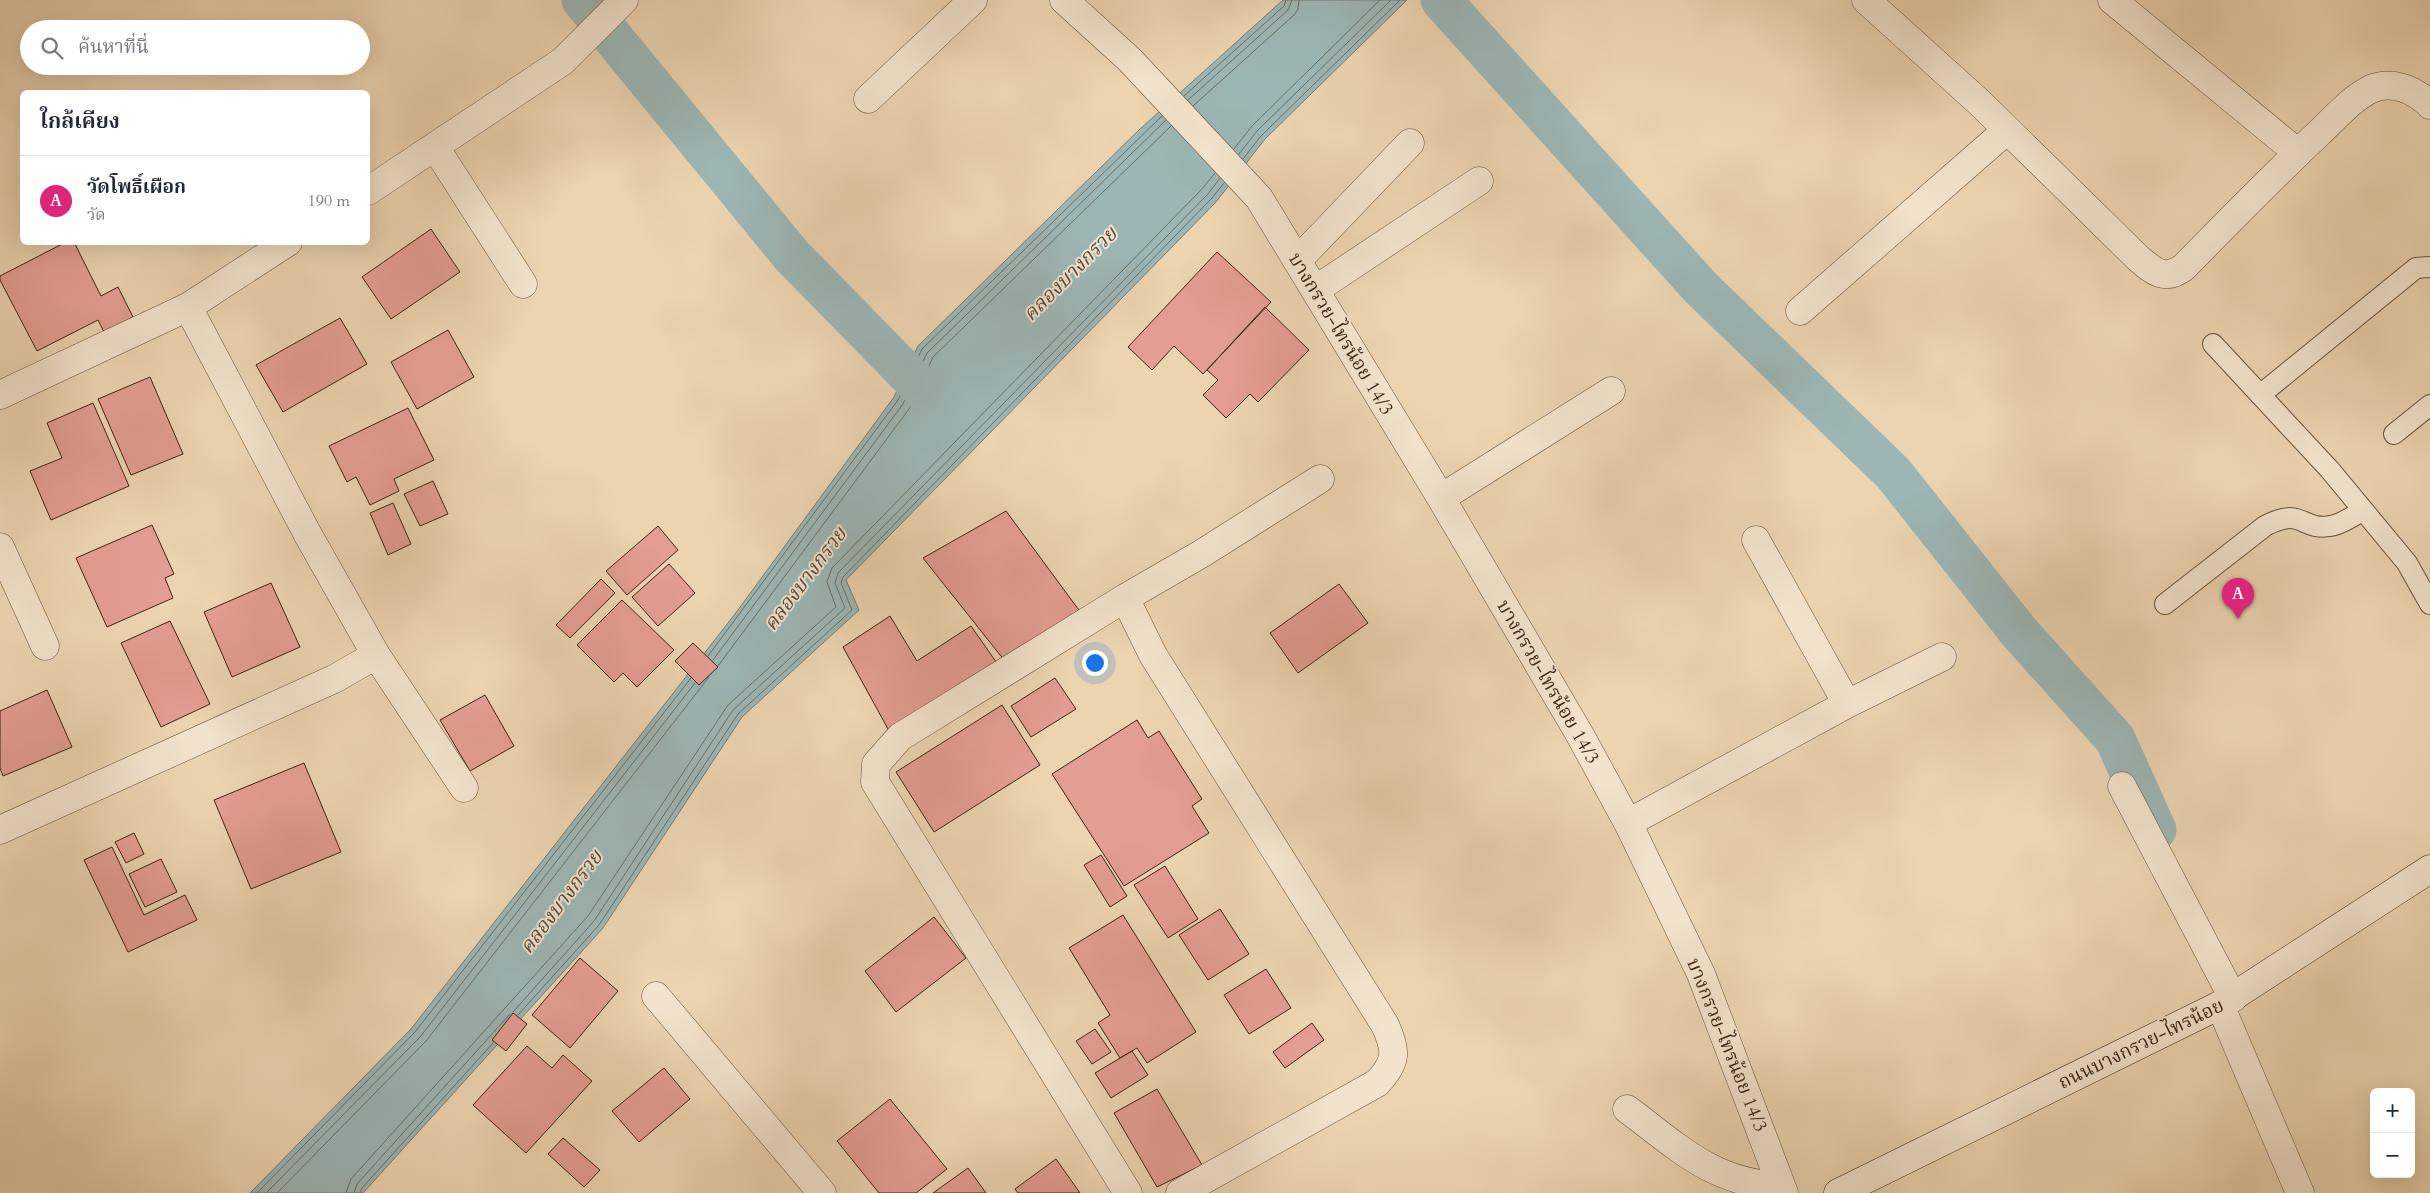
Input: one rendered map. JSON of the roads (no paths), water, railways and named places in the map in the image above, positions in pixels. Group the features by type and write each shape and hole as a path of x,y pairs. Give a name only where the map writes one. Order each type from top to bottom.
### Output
{"street":[{"path":"868,99 973,0"},
{"name":"บางกรวย-ไทรน้อย 14/3","path":"1064,0 1130,60 1259,198 1441,498 1580,735 1628,823 1701,974 1783,1190"},
{"path":"1866,0 2007,130 2138,258 2156,274 2166,276 2184,267 2356,98 2373,88 2395,86 2406,88 2419,94 2430,105"},
{"path":"2112,0 2298,153"},
{"path":"370,190 563,61 619,5"},
{"path":"1800,311 2007,130"},
{"path":"1297,261 1410,143"},
{"path":"435,147 523,284"},
{"path":"1315,290 1479,181"},
{"path":"0,395 188,307 283,245"},
{"path":"188,307 307,533 376,655 464,788"},
{"path":"1441,498 1611,391"},
{"path":"1128,1193 875,782 876,764 900,737 1125,598 1202,554 1320,479"},
{"path":"1756,540 1847,704"},
{"path":"0,547 46,646"},
{"path":"1125,598 1153,655 1385,1024 1392,1040 1394,1055 1390,1069 1377,1083 1180,1193"},
{"path":"0,830 334,678 376,655"},
{"path":"1628,823 1847,704 1942,657"},
{"path":"2122,786 2226,1002 2300,1193"},
{"name":"ถนนบางกรวย-ไทรน้อย","path":"1838,1193 2226,1002 2430,869"},
{"path":"656,996 822,1193"},
{"path":"1627,1109 1695,1160 1731,1179 1783,1190"}],"lane":[{"path":"2260,395 2416,268 2430,267"},
{"path":"2213,344 2330,470 2407,563 2430,604"},
{"path":"2394,434 2430,404"},
{"path":"2165,604 2265,526 2279,518 2294,517 2319,526 2330,526 2363,511"}],"water":[{"name":"คลองบางกรวย","path":"1283,0 1407,0 1265,139 1216,202 846,580 859,610 742,717 603,928 363,1193 250,1193 411,1029 735,614 894,397 918,346 1140,129"}],"waterway":[{"path":"582,0 792,256 938,405"},
{"path":"1441,0 1701,288 1893,473 2019,632 2115,739 2156,830"}],"place":[{"name":"วัดโพธิ์เผือก","path":"2238,619"}]}
